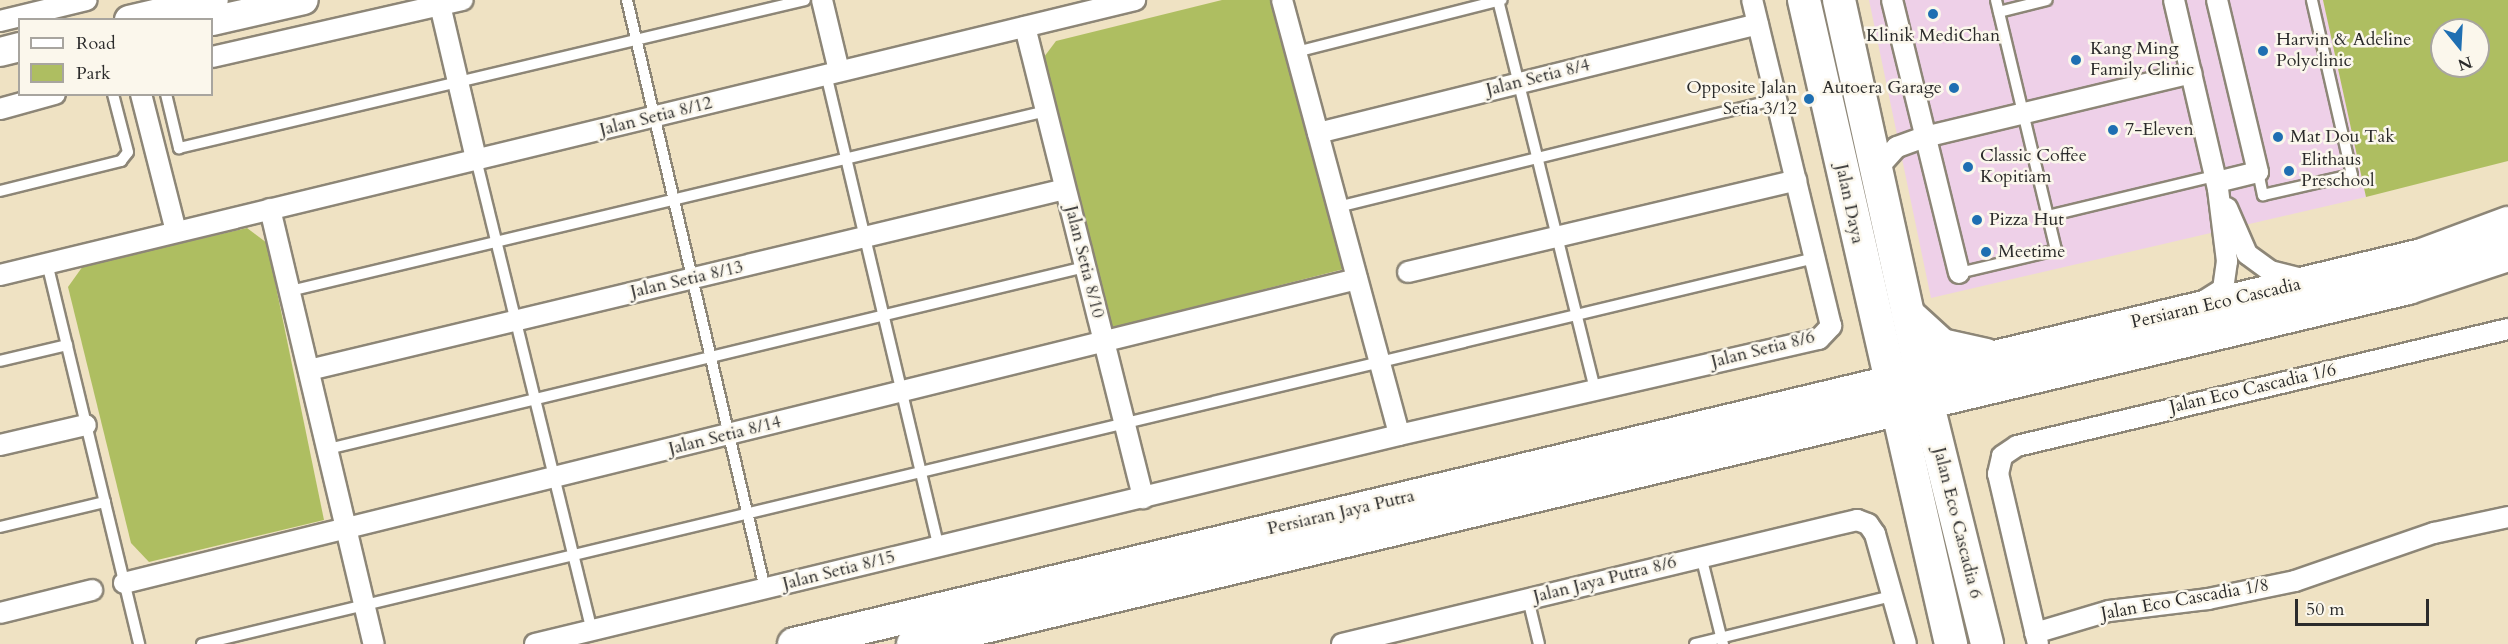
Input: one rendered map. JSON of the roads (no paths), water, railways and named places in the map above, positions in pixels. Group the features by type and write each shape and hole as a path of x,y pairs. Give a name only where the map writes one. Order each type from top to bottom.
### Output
{"main road":[{"name":"Jalan Daya","path":"1804,0 1892,396"},
{"name":"Jalan Daya","path":"1839,0 1924,388"},
{"name":"Persiaran Eco Cascadia","path":"1924,388 1996,357 2422,255 2508,223"},
{"name":"Persiaran Eco Cascadia","path":"1924,388 1977,389 2446,278 2508,255"},
{"path":"1908,314 1942,345 1996,357"},
{"path":"1876,323 1872,353 1867,365 1822,412 1883,436 1909,470"},
{"name":"Persiaran Jaya Putra","path":"794,644 1924,388"},
{"name":"Jalan Eco Cascadia 6","path":"1924,388 1987,644"},
{"path":"1942,460 1946,423 1955,407 1977,389"},
{"name":"Jalan Eco Cascadia 6","path":"1892,396 1951,644"},
{"name":"Persiaran Jaya Putra","path":"913,644 1822,412"}],"street":[{"path":"0,21 85,0"},
{"path":"138,18 214,0"},
{"path":"213,21 303,0"},
{"path":"213,57 463,0"},
{"path":"822,0 833,73"},
{"name":"Jalan Setia 8/12","path":"0,275 1135,0"},
{"path":"1282,0 1399,435"},
{"name":"Jalan Setia 8/6","path":"1143,498 1399,435 1820,339 1831,326 1752,0"},
{"path":"1892,0 1959,273"},
{"path":"2174,0 2217,182 2227,261 2238,290 2255,308 2305,312"},
{"path":"2217,0 2258,172 2217,182"},
{"path":"440,5 460,81 476,159"},
{"name":"Jalan Setia 8/4","path":"1318,133 1758,24"},
{"name":"Jalan Setia 8/10","path":"1025,27 1143,498"},
{"path":"0,52 18,48"},
{"path":"0,71 18,66"},
{"path":"1876,170 1898,147 1925,136 2191,73"},
{"path":"0,108 47,96"},
{"path":"142,96 176,231"},
{"path":"1867,126 1892,135 1925,136"},
{"path":"1408,272 1796,180"},
{"path":"2217,182 2247,254 2270,271 2311,282"},
{"name":"Jalan Setia 8/13","path":"309,370 1065,189"},
{"path":"270,209 374,644"},
{"path":"2184,312 2223,289 2227,261"},
{"name":"Jalan Setia 8/14","path":"124,583 729,436 1357,279"},
{"name":"Jalan Eco Cascadia 1/6","path":"2036,638 1998,474 2002,456 2017,446 2508,329"},
{"path":"0,445 86,425"},
{"name":"Jalan Setia 8/15","path":"536,644 1143,498"},
{"name":"Jalan Eco Cascadia 1/8","path":"2036,638 2109,611 2208,599 2295,580 2434,533 2508,517"},
{"name":"Jalan Jaya Putra 8/6","path":"1342,644 1857,520 1868,524 1875,534 1892,596"},
{"path":"0,613 92,590"},
{"path":"1892,596 1906,644"}],"lane":[{"path":"627,0 672,200 765,589"},
{"path":"166,96 179,148 806,0"},
{"path":"1296,52 1499,0 1595,389"},
{"path":"1959,273 2056,250 1996,0"},
{"path":"1999,12 2047,0"},
{"path":"2258,172 2263,195 2352,175 2312,0"},
{"path":"833,73 846,158 939,547"},
{"path":"0,192 121,161 128,152 114,96"},
{"path":"1338,207 1776,99"},
{"path":"290,291 1046,111"},
{"path":"476,159 537,399 592,632"},
{"path":"2048,216 2217,182"},
{"path":"202,644 1815,258"},
{"path":"47,263 139,644"},
{"path":"328,449 1085,267"},
{"path":"0,361 67,345"},
{"path":"0,527 105,502"},
{"path":"1701,556 1722,641"},
{"path":"1695,644 1722,641 1892,596"},
{"path":"1528,599 1539,644"}],"place":[{"name":"Klinik MediChan","path":"1933,14"},
{"name":"Harvin & Adeline Polyclinic","path":"2263,51"},
{"name":"Kang Ming Family Clinic","path":"2076,60"},
{"name":"Autoera Garage","path":"1954,88"},
{"name":"Opposite Jalan Setia 3/12","path":"1809,99"},
{"name":"7-Eleven","path":"2113,130"},
{"name":"Mat Dou Tak","path":"2278,137"},
{"name":"Classic Coffee Kopitiam","path":"1968,167"},
{"name":"Elithaus Preschool","path":"2289,171"},
{"name":"Pizza Hut","path":"1977,220"},
{"name":"Meetime","path":"1986,252"}]}
